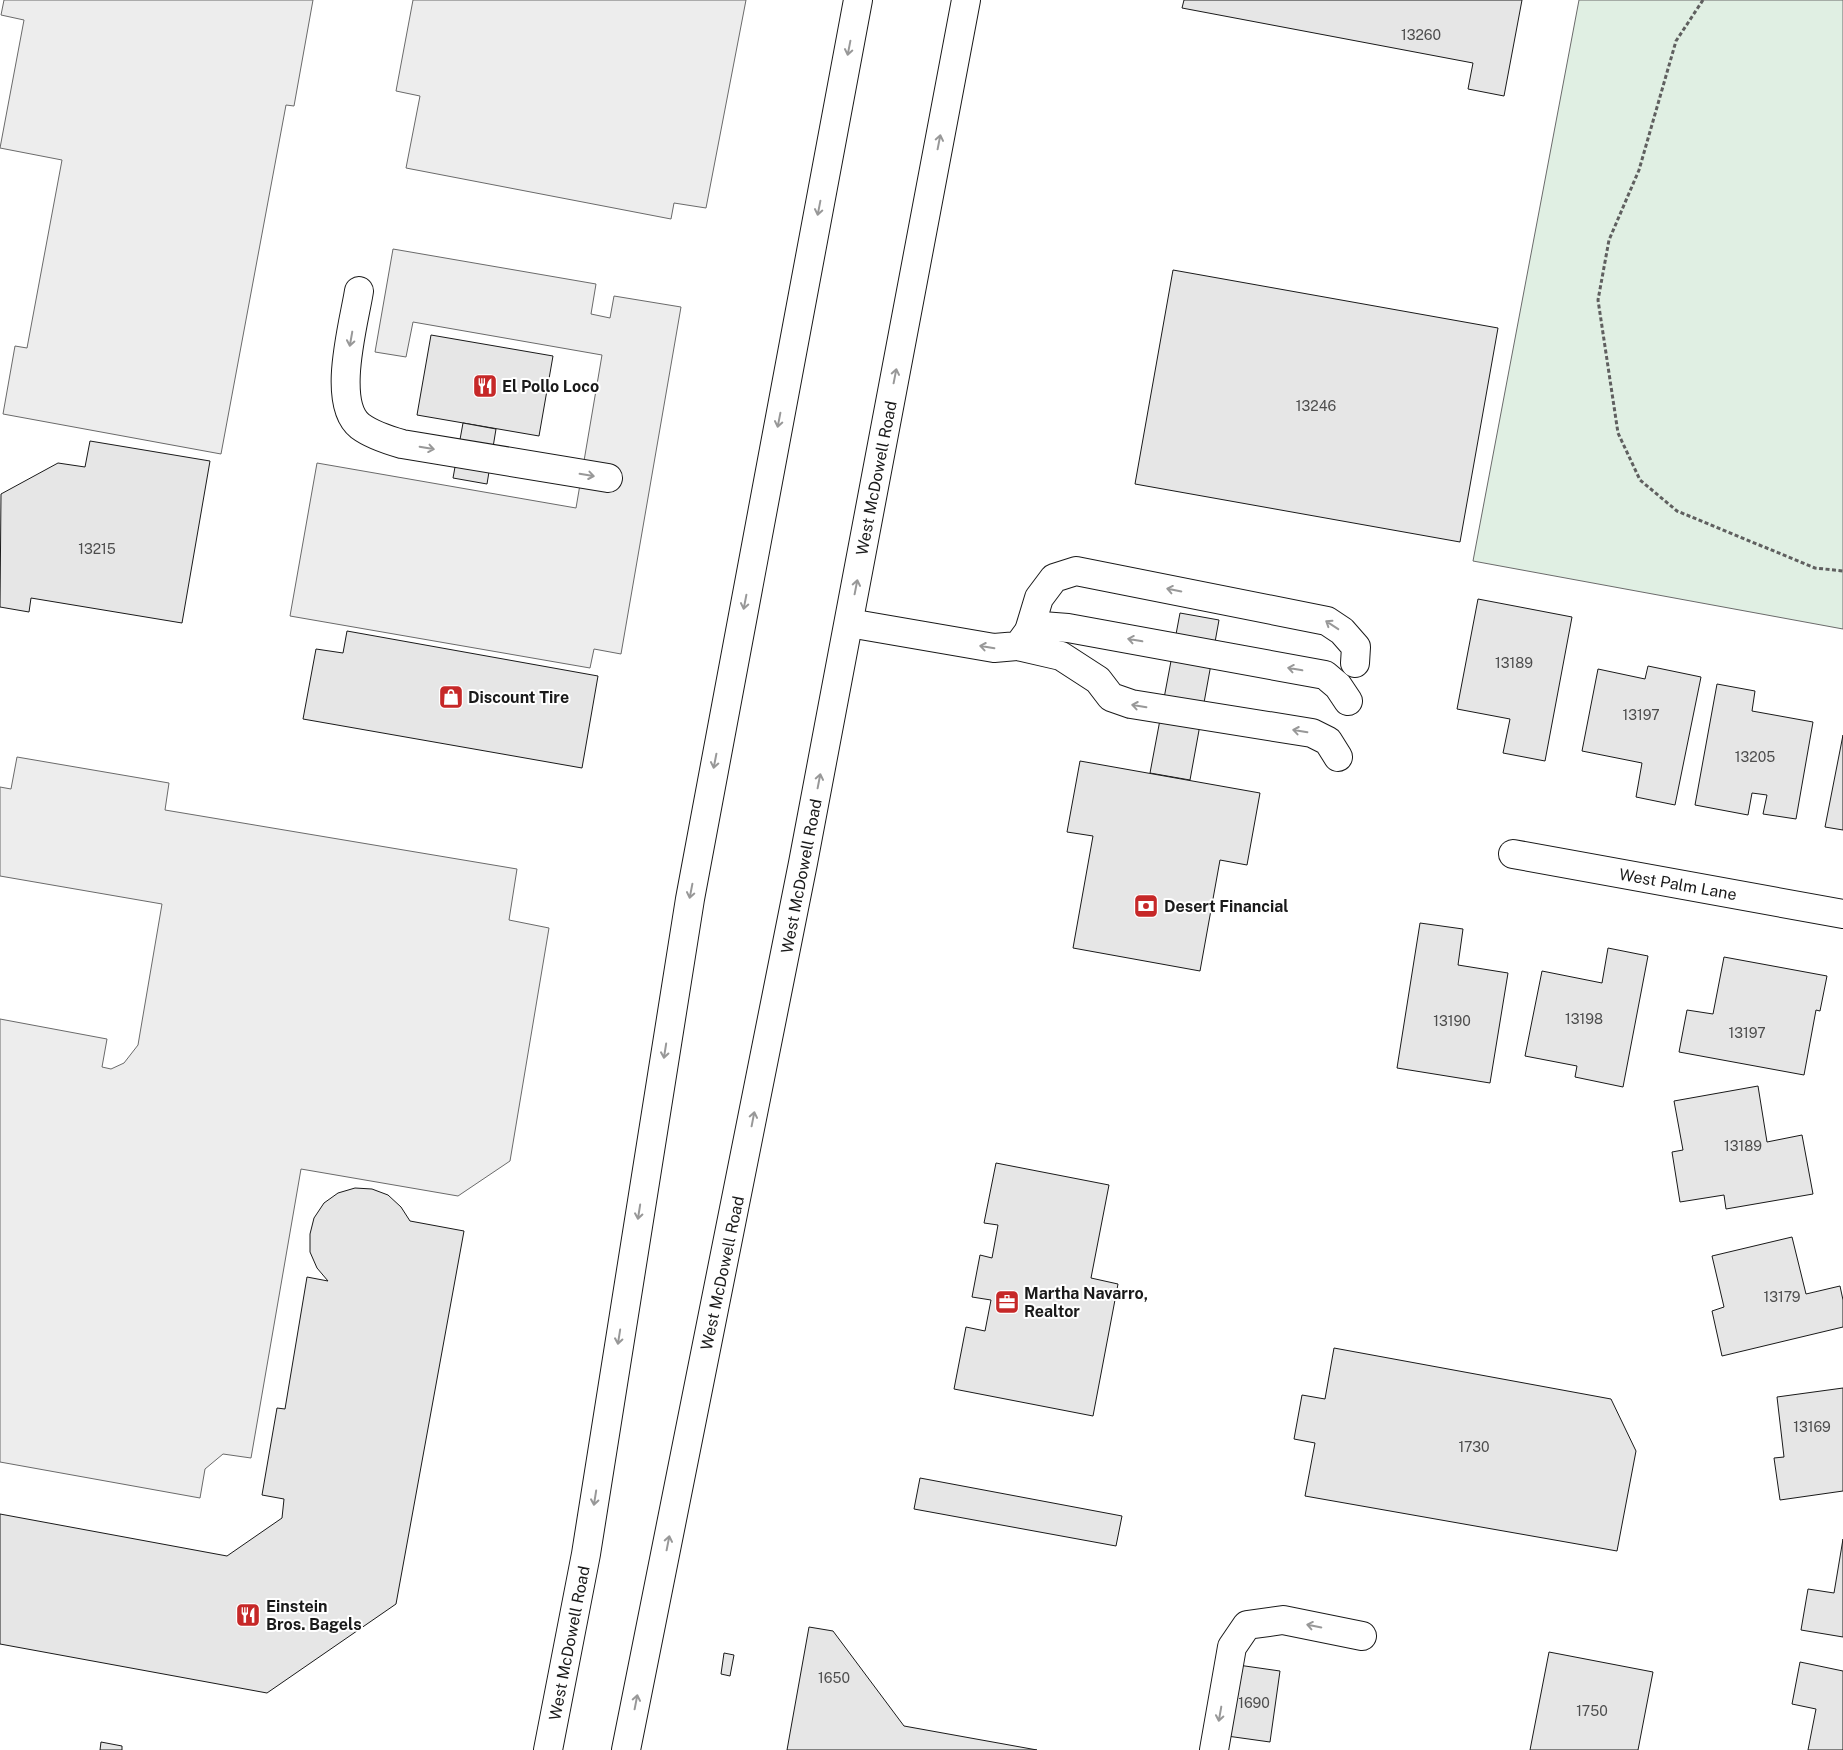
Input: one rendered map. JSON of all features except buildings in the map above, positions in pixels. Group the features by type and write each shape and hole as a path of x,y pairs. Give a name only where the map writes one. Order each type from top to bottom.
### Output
{"main road":[{"name":"West McDowell Road","path":"548,1750 586,1554 690,899 858,0"},
{"name":"West McDowell Road","path":"626,1750 744,1167 966,0"},
{"path":"359,291 346,372 346,405 358,425 382,438 402,444 608,478"},
{"path":"1024,638 1039,598 1054,578 1076,571 1327,621 1342,631 1356,647 1355,663"},
{"path":"849,623 994,648 1024,638 1042,626 1068,628 1325,675 1338,686 1348,701"},
{"path":"1024,638 1061,656 1098,680 1111,697 1131,704 1312,733 1328,741 1338,757"},
{"name":"West Palm Lane","path":"1513,854 1843,914"},
{"path":"1214,1750 1232,1647 1247,1625 1283,1620 1362,1636"}],"path":[{"path":"1703,0 1676,41 1639,170 1610,240 1598,300 1618,433 1640,480 1677,511 1815,568 1843,571"}],"green space":[{"path":"1579,0 1843,0 1843,629 1473,561"}],"shaded area":[{"path":"4,0 313,0 294,106 286,105 221,454 3,414 15,346 27,348 62,160 0,148 24,20 1,15"},
{"path":"413,0 746,0 706,208 674,203 671,219 406,168 420,96 396,91"},
{"path":"393,249 596,284 591,314 610,318 614,296 681,307 621,654 594,649 590,668 290,616 317,463 576,508 602,355 413,322 406,357 375,352"},
{"path":"17,757 169,783 165,810 517,869 509,920 549,928 510,1161 458,1196 301,1169 251,1458 223,1454 205,1469 200,1498 0,1462 0,1019 107,1039 102,1067 111,1069 124,1063 138,1045 162,904 0,876 0,787 11,789"}],"place":[{"name":"El Pollo Loco","path":"485,386"},
{"name":"Discount Tire","path":"451,697"},
{"name":"Desert Financial","path":"1146,906"},
{"name":"Martha Navarro, Realtor","path":"1007,1302"},
{"name":"Einstein Bros. Bagels","path":"248,1615"}]}
